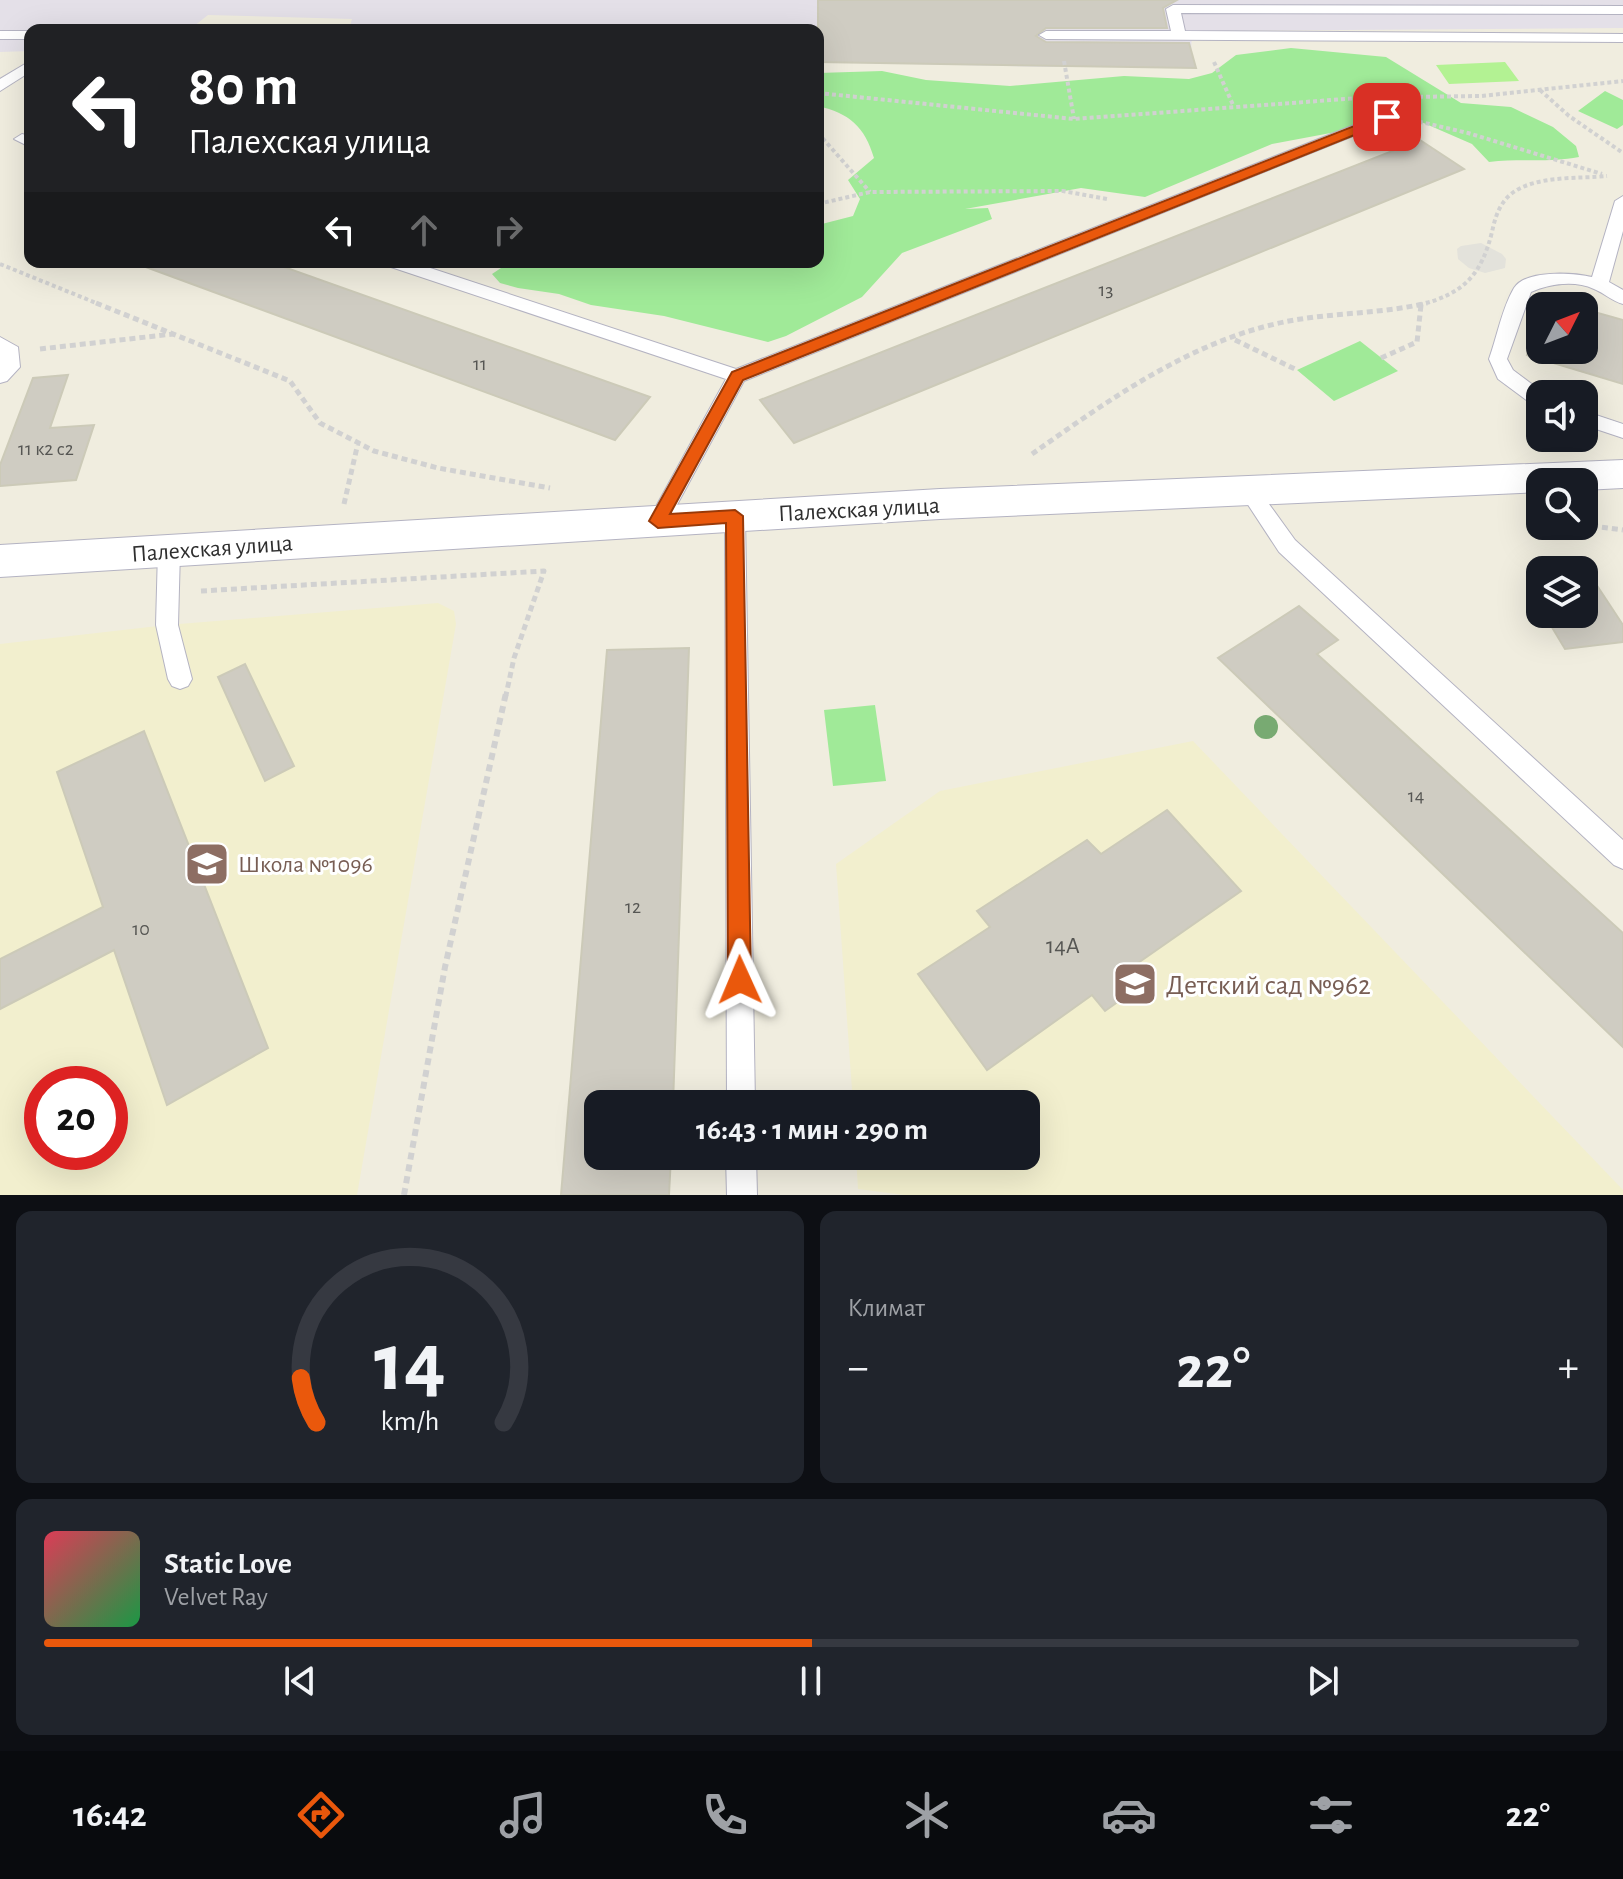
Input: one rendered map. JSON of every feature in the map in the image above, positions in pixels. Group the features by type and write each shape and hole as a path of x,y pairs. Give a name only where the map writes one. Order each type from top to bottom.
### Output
{"street":[{"name":"Палехская улица","path":"0,561 735,516 1623,474"}],"lane":[{"path":"1179,35 1173,9 1623,10"},
{"path":"0,35 24,35"},
{"path":"1053,35 1623,38"},
{"path":"0,86 24,69"},
{"path":"658,521 737,376 1387,117"},
{"path":"1599,284 1623,201"},
{"path":"412,268 737,376"},
{"path":"1526,390 1505,374 1498,359 1523,288 1546,278 1572,277 1599,284 1623,298"},
{"path":"0,376 11,367 5,348"},
{"path":"1598,423 1623,431"},
{"path":"1249,491 1287,546 1623,857"},
{"path":"735,516 741,1090"},
{"path":"169,551 167,625 180,679"},
{"path":"741,1170 742,1195"}],"path":[{"path":"1053,35 1074,119"},
{"path":"1202,35 1233,105"},
{"path":"1404,97 1481,96 1623,81"},
{"path":"1540,89 1569,116 1623,153"},
{"path":"824,94 1074,119 1373,97"},
{"path":"1032,454 1082,418 1165,368 1234,339 1307,317 1421,305 1450,295 1472,278 1486,259 1499,208 1510,194 1524,188 1607,176 1439,126 1387,117"},
{"path":"824,140 870,192"},
{"path":"824,203 870,192 1063,191 1158,208"},
{"path":"0,264 290,381 320,423 374,451 438,468 553,488"},
{"path":"1381,358 1417,342 1421,305"},
{"path":"5,348 175,334"},
{"path":"1234,339 1297,370"},
{"path":"342,511 358,443"},
{"path":"1598,527 1623,530"},
{"path":"168,593 544,571 514,658 445,967 404,1195"}],"shaded area":[{"path":"0,0 1623,0 1623,28 1192,31 1191,52 1050,67 824,62 824,24 351,24 352,19 208,15 197,24 24,24 24,51 0,52"},
{"path":"1481,243 1502,254 1506,259 1505,268 1485,273 1469,268 1458,259 1457,249 1461,246"},
{"name":"Школа №1096","path":"438,603 454,611 456,624 357,1195 0,1195 0,644 167,625"},
{"name":"Детский сад №962","path":"1193,741 1623,1190 1623,1195 904,1195 858,1189 857,1170 1040,1170 1040,1090 852,1090 836,864 940,791"}],"green space":[{"path":"1291,48 1386,57 1461,103 1511,107 1553,127 1576,146 1579,157 1489,162 1472,144 1403,114 1389,115 1368,126 1272,144 1145,197 1081,188 965,209 988,208 992,219 902,253 862,297 768,342 664,316 591,305 559,294 518,288 500,283 492,274 501,268 824,268 824,223 853,216 860,199 848,180 874,158 866,138 854,123 824,108 824,73 882,71 926,80 1010,86 1124,76 1189,79 1212,73 1236,55"},
{"path":"1505,62 1519,81 1449,84 1436,65"},
{"path":"1605,91 1623,100 1623,125 1617,129 1578,111"},
{"path":"1360,341 1398,371 1334,401 1297,370"},
{"path":"875,705 886,781 833,786 824,710"}],"building":[{"path":"818,0 1177,0 1163,8 1167,28 1046,28 1036,36 1046,42 1189,43 1196,68 824,62 824,24 818,24"},
{"path":"1420,140 1464,169 794,443 760,400"},
{"path":"148,268 287,268 650,397 615,440"},
{"path":"1598,313 1623,320 1623,384 1557,364 1598,364"},
{"path":"68,375 50,428 94,425 76,480 0,486 0,465 33,378"},
{"path":"1598,587 1623,625 1623,642 1565,649 1552,628 1598,628"},
{"path":"1299,606 1338,640 1317,654 1623,933 1623,1047 1218,658"},
{"path":"689,648 673,1090 584,1090 584,1170 670,1170 669,1195 561,1195 607,650"},
{"path":"245,664 294,766 265,781 218,677"},
{"path":"144,731 268,1048 167,1105 114,950 0,1009 0,959 103,907 57,772"},
{"path":"1167,810 1241,891 1138,963 1150,979 1105,1011 1092,995 987,1070 918,974 990,927 977,911 1087,840 1101,854"}],"place":[{"name":"Школа №1096","path":"207,864"},
{"name":"Детский сад №962","path":"1135,984"}],"route":[{"path":"740,980 735,516 658,521 737,376 1387,117"}]}
